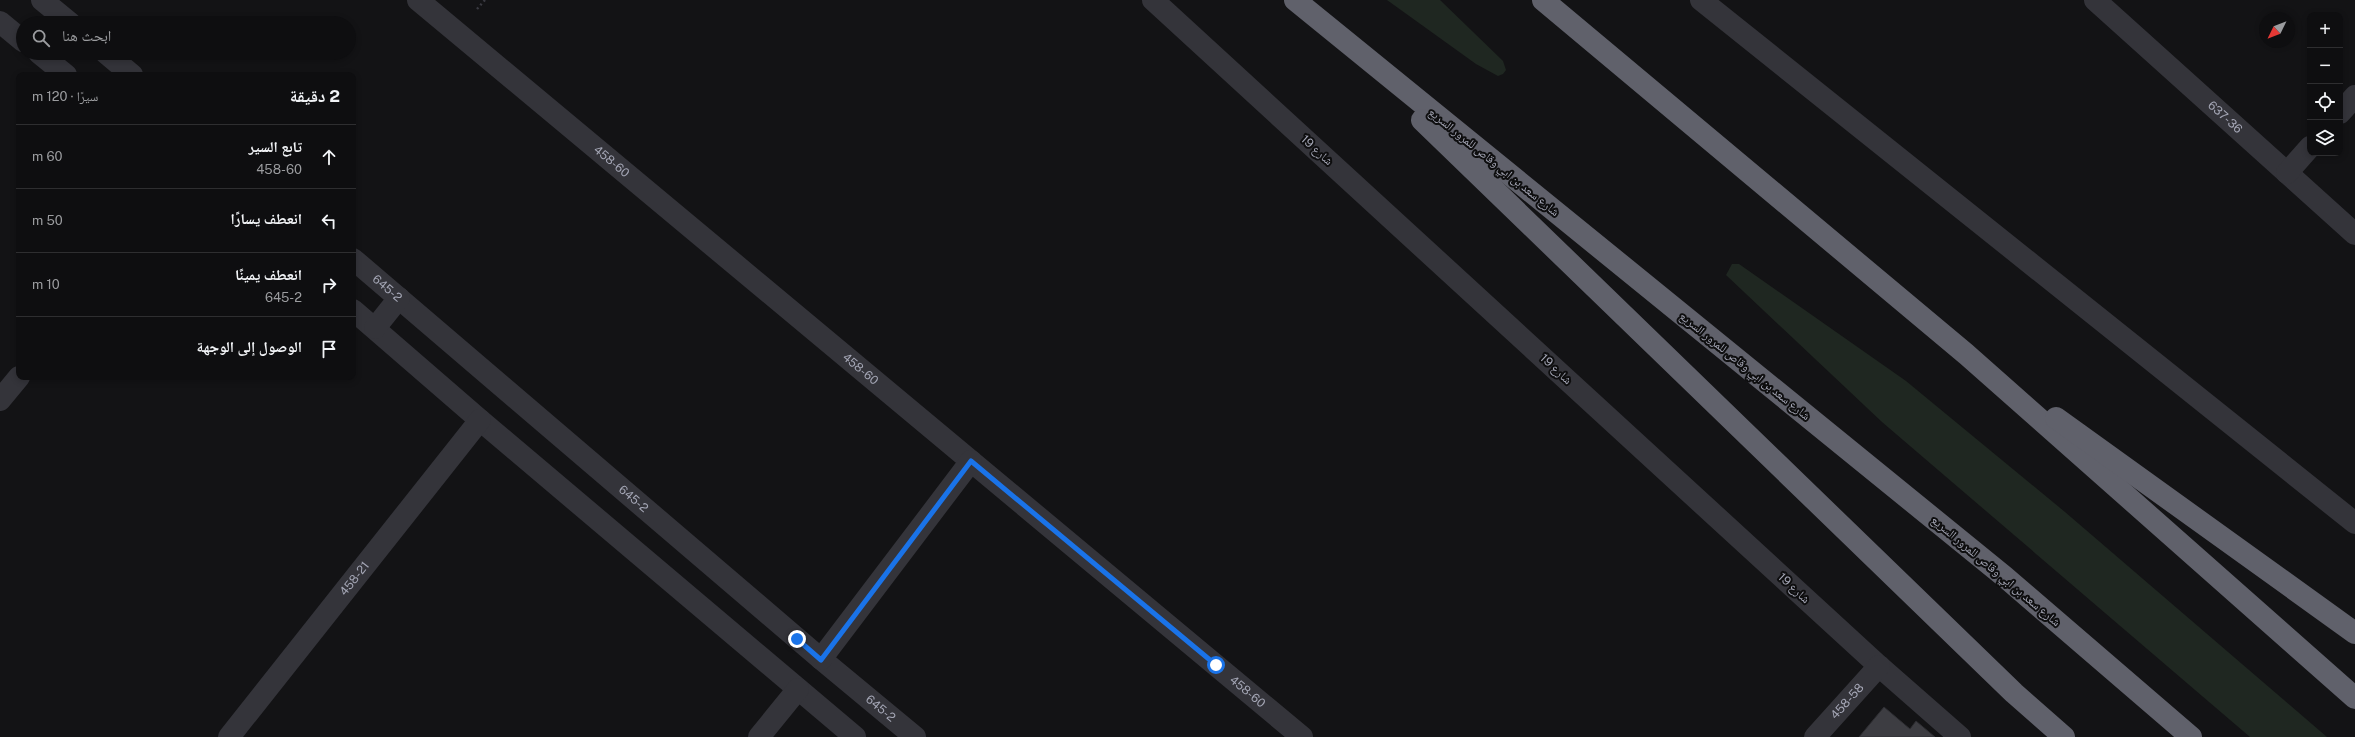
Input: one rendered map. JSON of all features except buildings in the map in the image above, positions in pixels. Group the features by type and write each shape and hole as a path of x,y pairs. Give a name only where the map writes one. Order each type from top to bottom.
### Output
{"highway":[{"name":"شارع سعد بن ابي وقاص للمرور السريع","path":"1295,0 1314,17 2005,577 2191,737"},
{"path":"1543,0 1966,354 2355,698"},
{"path":"1314,17 2014,693 2064,737"},
{"path":"1966,354 2140,477 2355,633"}],"street":[{"path":"42,0 61,16"},
{"name":"458-60","path":"418,0 1302,737"},
{"name":"شارع 19","path":"1153,0 1878,666 1960,737"},
{"path":"1701,0 2355,523"},
{"name":"637-36","path":"2095,0 2355,234"},
{"path":"0,22 16,35"},
{"path":"47,60 62,72"},
{"path":"114,60 128,72"},
{"path":"2343,110 2355,96"},
{"path":"2287,173 2307,150"},
{"name":"645-2","path":"356,262 821,660 915,737"},
{"path":"375,328 399,298"},
{"path":"356,312 480,420 855,737"},
{"path":"0,400 17,380"},
{"name":"458-21","path":"229,737 480,420"},
{"path":"821,660 971,461"},
{"name":"458-58","path":"1815,737 1878,666"},
{"path":"759,737 798,689"}],"shaded area":[{"path":"1387,0 1440,0 1503,61 1506,70 1503,74 1498,76 1476,64"},
{"path":"1732,264 1739,264 1906,381 2065,512 2327,737 2250,737 1882,422 1726,275"}],"route":[{"path":"797,639 821,660 971,461 1216,665"}]}
